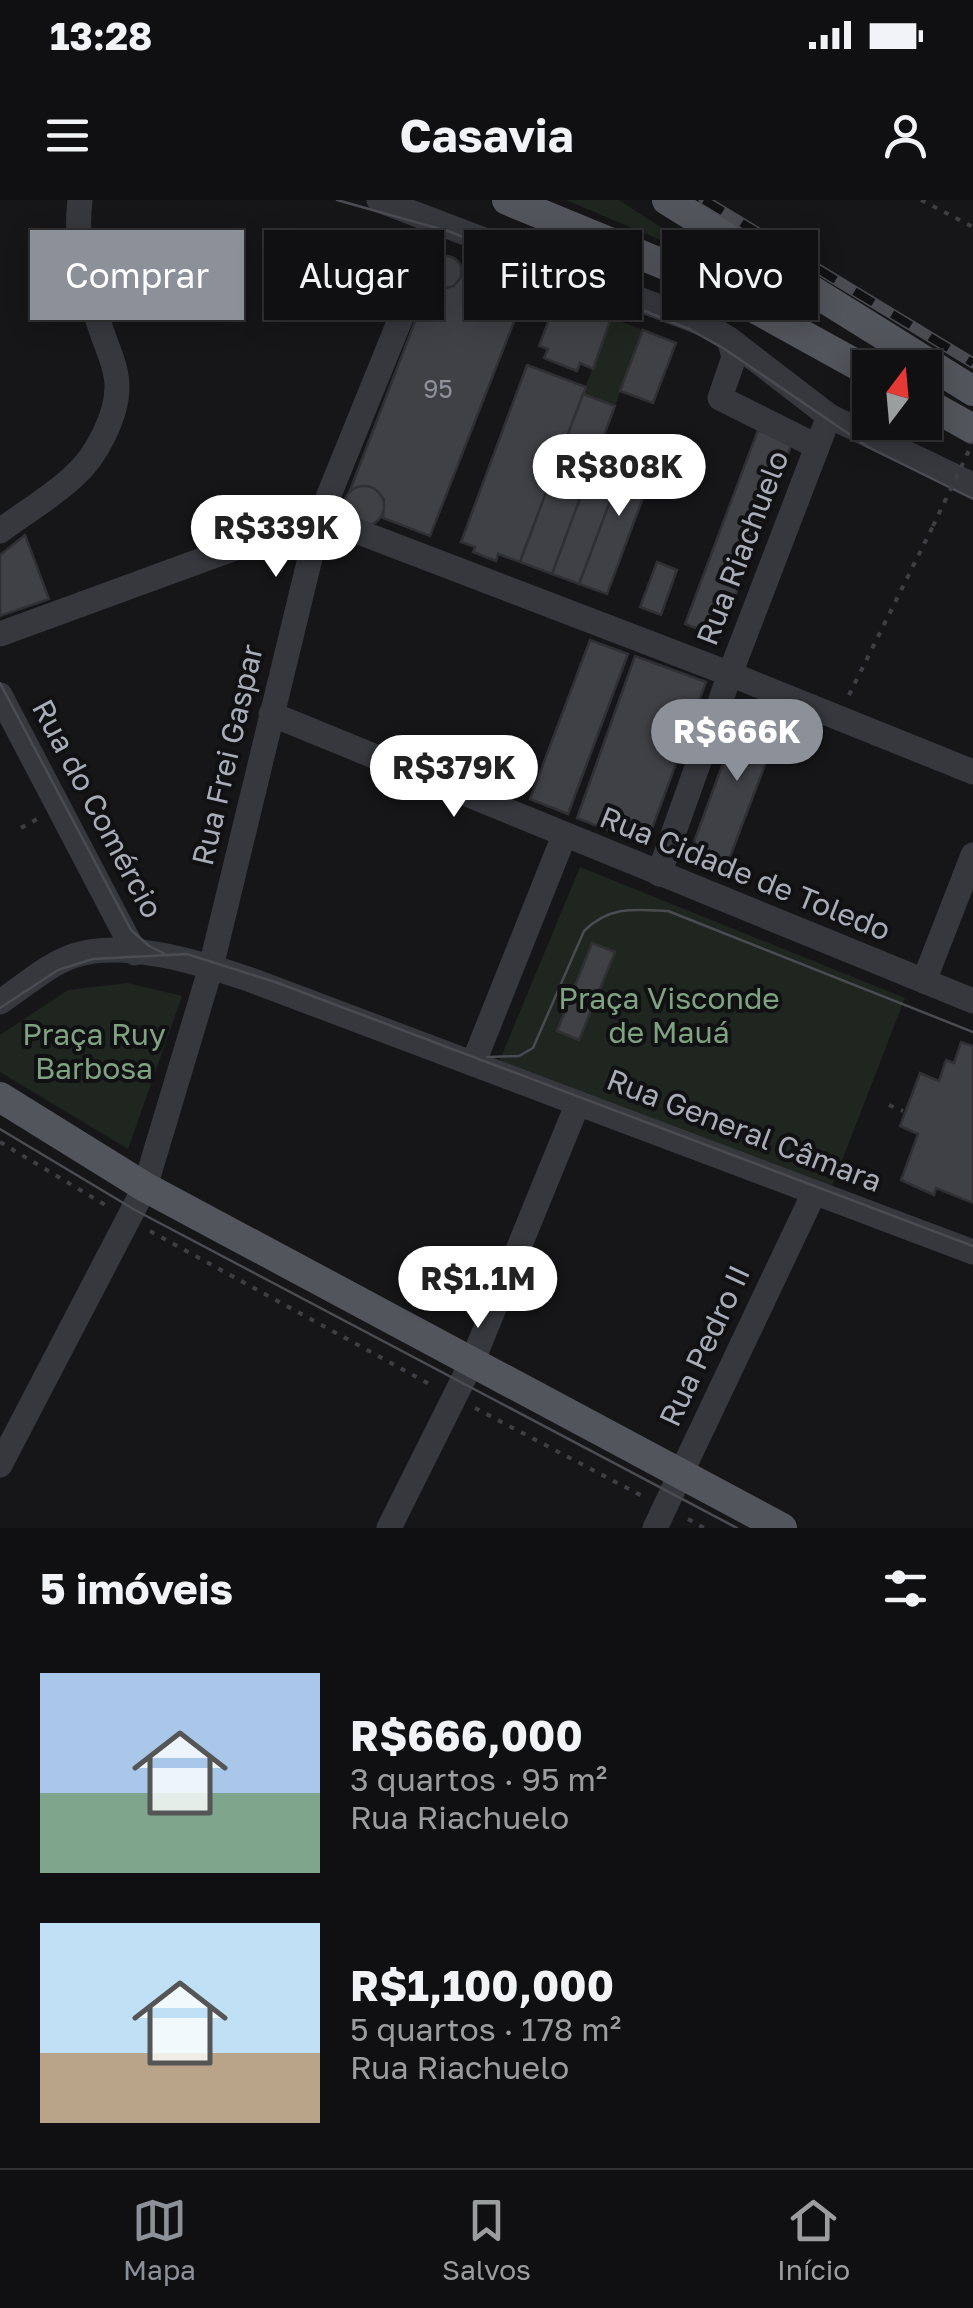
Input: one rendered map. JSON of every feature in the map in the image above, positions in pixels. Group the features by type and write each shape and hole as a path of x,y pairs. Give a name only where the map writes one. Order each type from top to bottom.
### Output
{"main road":[{"path":"507,200 709,283 852,362"},
{"path":"667,200 973,391"},
{"path":"942,412 973,429"},
{"path":"0,1098 145,1187 782,1528"}],"street":[{"path":"0,531 76,475 108,424 118,390 80,257 76,231 80,200"},
{"path":"379,200 704,324 828,416 973,485"},
{"name":"Rua Frei Gaspar","path":"212,967 320,517 439,224"},
{"path":"729,339 734,357 720,398 816,446"},
{"name":"Rua Riachuelo","path":"659,874 828,416"},
{"path":"0,634 320,517 973,772"},
{"name":"Rua do Comércio","path":"0,696 136,952"},
{"name":"Rua Cidade de Toledo","path":"271,714 973,1000"},
{"path":"474,1064 564,836"},
{"path":"924,981 973,855"},
{"path":"0,1002 75,955 90,952 166,954 212,967 145,1187 0,1465"},
{"name":"Rua General Câmara","path":"212,967 973,1252"},
{"path":"389,1528 472,1362 578,1103"},
{"name":"Rua Pedro II","path":"660,1518 814,1193"}],"path":[{"path":"921,200 973,227"},
{"path":"838,718 973,442"},
{"path":"889,1105 903,1111"},
{"path":"0,1142 130,1220 454,1397 660,1518 704,1528"}],"green space":[{"path":"566,200 619,200 666,230 662,230 662,241"},
{"path":"610,320 643,330 615,406 583,394"},
{"name":"Praça Visconde de Mauá","path":"580,867 905,998 829,1194 499,1062"},
{"name":"Praça Ruy Barbosa","path":"128,983 182,996 128,1149 0,1072 0,1035 68,990"}],"building":[{"path":"444,256 452,257 461,266 461,278 452,287 444,288"},
{"path":"461,266 464,320 515,320 430,536 383,518 384,499 374,489 361,487 349,493 416,320 444,320 444,289 454,286 461,277"},
{"path":"549,320 610,320 593,369 580,363 577,371 544,358 548,349 539,346"},
{"path":"643,330 676,343 653,403 620,391"},
{"path":"527,365 586,387 520,562 498,554 496,561 473,552 475,547 461,542"},
{"path":"583,394 615,406 552,574 520,562"},
{"path":"758,430 792,443 720,637 685,624"},
{"path":"631,445 659,455 607,594 579,584"},
{"path":"586,482 613,493 579,584 552,574"},
{"path":"364,486 378,492 384,506 378,520 364,526 350,520 344,506 350,492"},
{"path":"25,535 49,599 0,616 0,555"},
{"path":"657,562 677,570 661,615 640,607"},
{"path":"590,640 628,654 568,814 530,799"},
{"path":"635,656 706,682 646,845 577,818"},
{"path":"765,699 783,705 780,714 784,715 722,878 700,866 694,853 695,839 742,712 753,701"},
{"path":"592,943 615,952 579,1040 557,1031"},
{"path":"961,1042 973,1046 973,1203 936,1188 934,1195 901,1180 918,1134 900,1126 920,1073 939,1081 946,1060 954,1063"}],"tram line":[{"path":"337,200 451,232 689,329 868,447 973,499"},
{"path":"0,683 131,930 165,954"},
{"path":"487,1057 519,1056 533,1048 584,931 603,917 633,910 668,911 973,1032"},
{"path":"0,1008 58,970 93,959 187,954 278,983 973,1246"},
{"path":"0,1129 135,1210 737,1528"}],"railway":[{"path":"704,200 973,363"}]}
